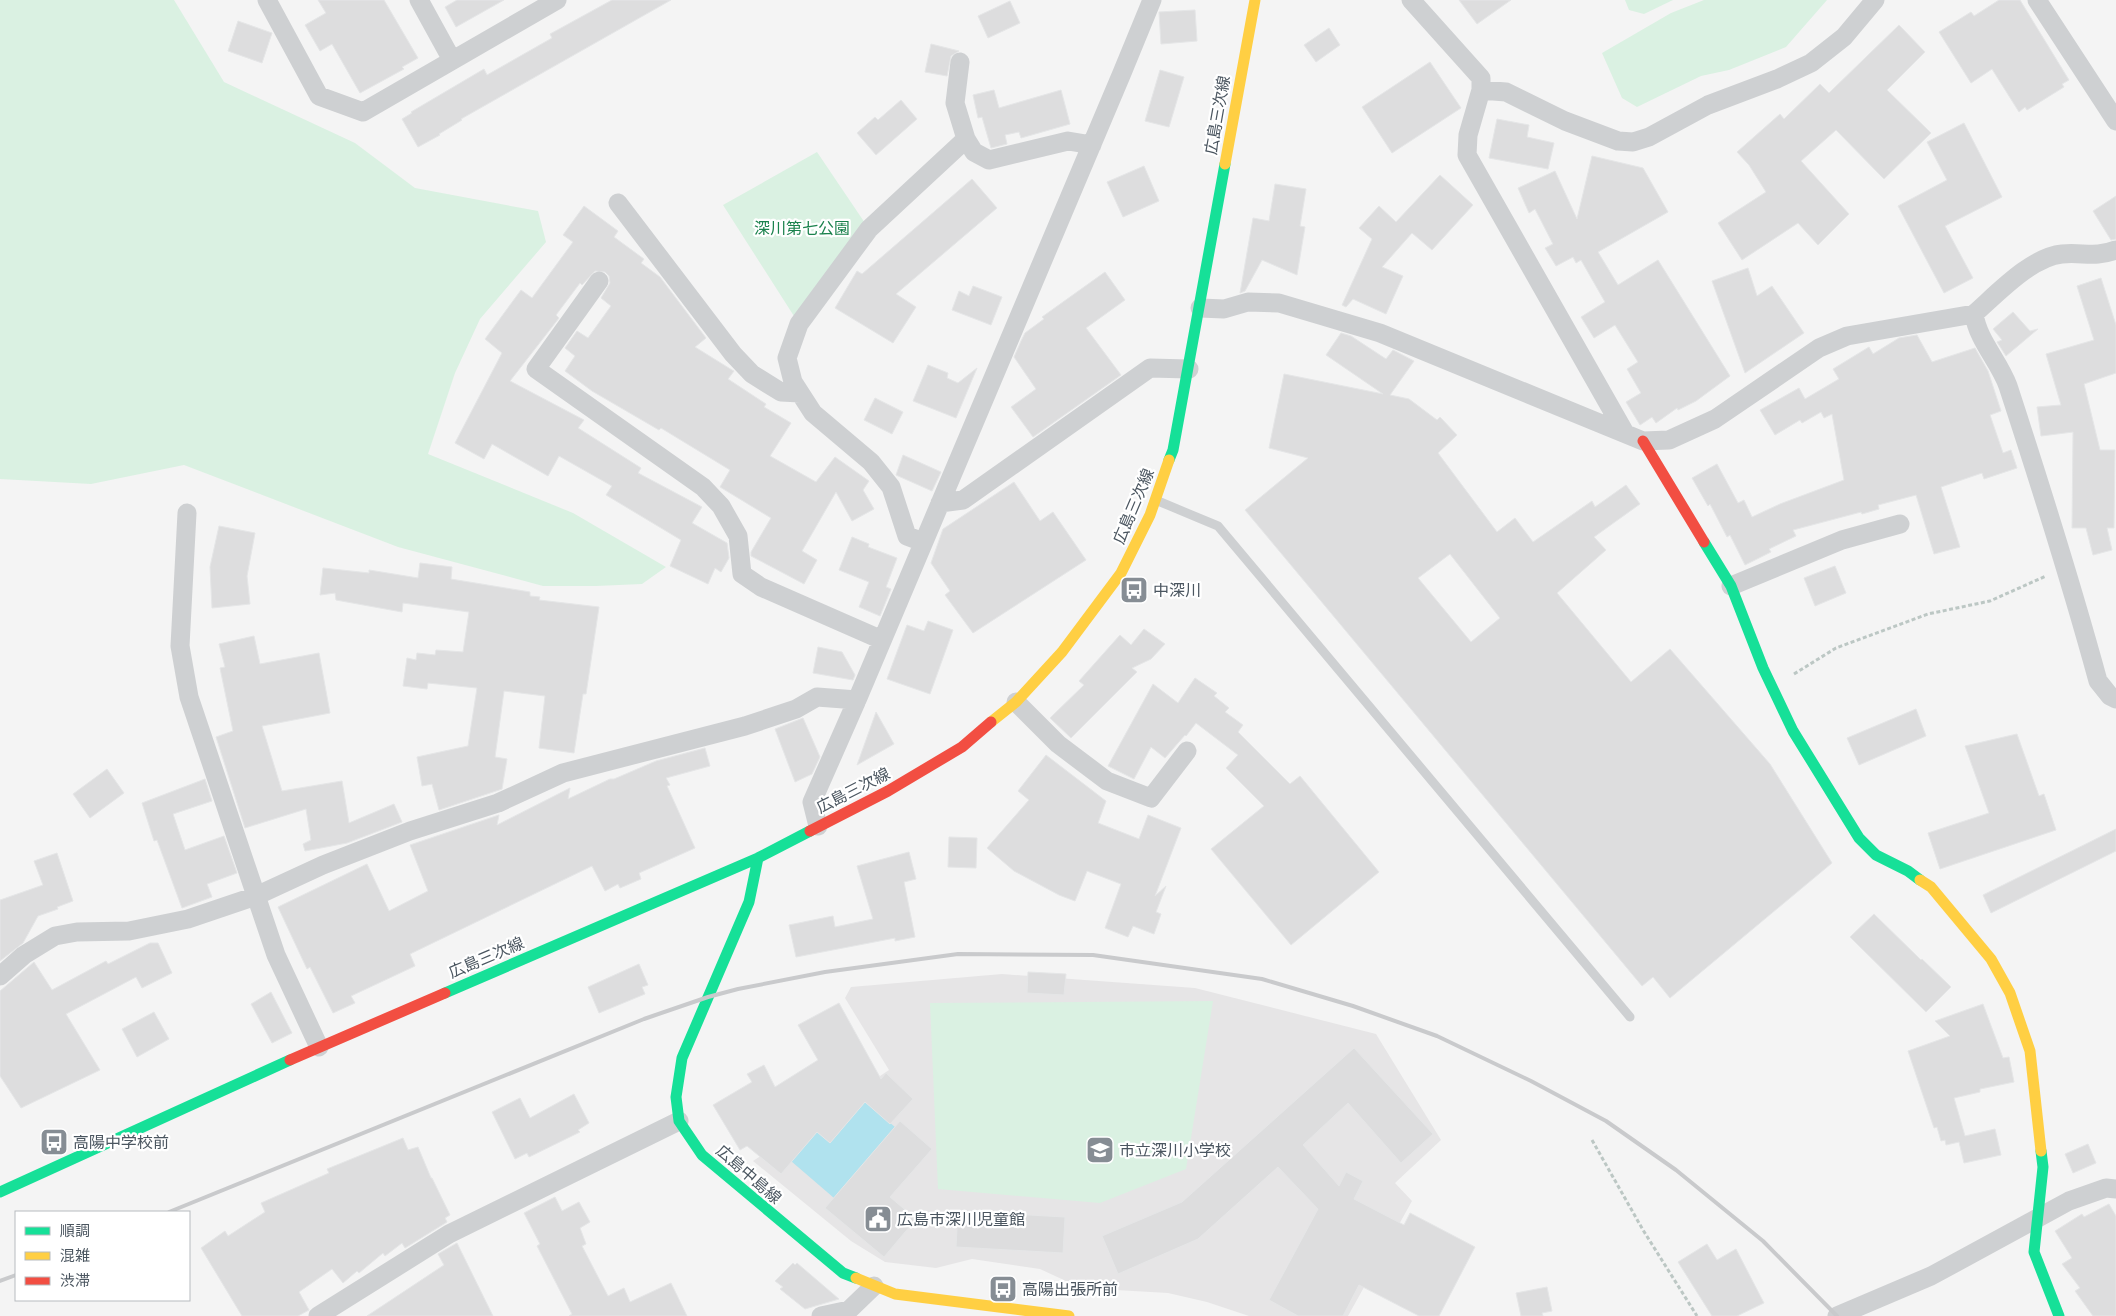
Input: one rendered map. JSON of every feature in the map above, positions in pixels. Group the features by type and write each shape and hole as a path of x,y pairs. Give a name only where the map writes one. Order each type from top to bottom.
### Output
{"main road":[{"name":"広島三次線","path":"0,1192 319,1047 758,858 888,791 962,747 1016,702 1062,652 1121,573 1156,500 1174,450 1255,0"},
{"path":"1643,441 1731,586 1775,694 1793,730 1860,838 1876,855 1908,871 1931,886 1991,959 2010,993 2030,1051 2043,1167 2034,1252 2059,1316"},
{"name":"広島中島線","path":"758,858 749,902 682,1058 676,1096 679,1121 702,1155 771,1215 843,1273 895,1294 1069,1316"}],"street":[{"path":"267,0 319,96 363,112 557,0"},
{"path":"419,0 452,60"},
{"path":"818,826 812,802 857,700 1152,0"},
{"path":"1411,0 1481,78 1481,90 1468,134 1467,154 1625,434"},
{"path":"1481,90 1506,92 1565,121 1618,141 1632,142 1649,137 1708,105 1777,79 1811,63 1844,38 1874,0"},
{"path":"2037,0 2116,121"},
{"path":"960,62 955,103 966,139 974,152 990,160 1068,141 1092,145"},
{"path":"922,542 907,536 891,487 871,462 813,414 793,382 787,358 799,324 869,229 966,139"},
{"path":"618,203 733,354 752,374 781,392 800,393"},
{"path":"1200,308 1224,309 1248,302 1279,303 1380,333 1643,441 1668,440 1715,419 1819,348 1847,336 1974,314 2033,264 2061,254 2102,255 2116,250"},
{"path":"599,281 536,369 703,487 721,506 738,536 742,574 761,587 882,640"},
{"path":"1974,314 1976,327 2006,383 2067,567 2098,681 2110,696 2116,699"},
{"path":"940,503 963,500 1150,368 1189,369"},
{"path":"188,513 180,646 189,697 276,955 319,1047"},
{"path":"1731,586 1842,540 1900,524"},
{"path":"0,976 24,955 55,936 78,932 129,931 188,919 256,896 323,865 410,830 498,803 564,773 745,726 796,709 817,697 857,700"},
{"path":"1016,702 1058,744 1107,781 1151,798 1187,751"},
{"path":"329,1313 449,1234 679,1121"},
{"path":"1837,1316 1930,1276 2069,1201 2106,1188 2116,1189"},
{"path":"821,1316 848,1310 874,1286"}],"lane":[{"path":"1156,500 1218,526 1630,1017"}],"path":[{"path":"1775,694 1798,670 1836,648 1928,614 1990,600 2067,567"},
{"path":"1592,1140 1643,1230 1697,1316"}],"shaded area":[{"name":"市立深川小学校","path":"1002,974 1195,988 1376,1034 1441,1140 1395,1183 1412,1201 1348,1316 1249,1316 1207,1302 1168,1293 1081,1288 1040,1269 972,1259 936,1268 885,1262 851,1241 753,1161 889,1070 845,998 851,987"}],"green space":[{"path":"0,0 174,0 224,82 355,143 415,188 538,211 546,242 480,319 455,373 428,454 573,513 666,567 642,584 543,586 398,547 184,465 91,484 0,479"},
{"path":"1625,0 1673,0 1644,14 1629,10"},
{"path":"1704,0 1827,0 1786,47 1729,70 1701,76 1637,107 1622,98 1602,53 1671,13"},
{"name":"深川第七公園","path":"817,152 869,229 799,324 723,205"},
{"path":"1213,1001 1186,1169 1100,1203 938,1189 930,1003"}],"water":[{"path":"865,1102 895,1127 834,1198 791,1161 817,1132 830,1143"}],"building":[{"path":"318,0 384,0 418,58 402,67 404,69 360,93 332,44 320,51 305,25 326,13"},
{"path":"457,0 504,0 456,27 445,7"},
{"path":"612,0 671,0 461,119 440,135 418,147 402,119 411,112 484,69 487,75 552,38 550,34"},
{"path":"1459,0 1511,0 1477,24"},
{"path":"1999,0 2020,0 2069,80 2062,84 2064,87 2027,110 2025,107 2019,112 1992,69 1971,83 1939,32 1971,12 1974,16"},
{"path":"1010,1 1020,23 988,38 978,16"},
{"path":"1195,10 1197,41 1161,44 1159,12"},
{"path":"238,21 272,33 262,63 228,51"},
{"path":"1899,25 1925,52 1887,90 1931,133 1884,179 1836,130 1801,161 1849,214 1818,245 1798,223 1742,260 1718,223 1766,192 1749,165 1737,152 1780,114 1784,119 1820,84 1829,93"},
{"path":"1329,28 1340,45 1316,62 1304,45"},
{"path":"931,44 959,51 951,56 947,76 925,72"},
{"path":"1430,62 1461,108 1392,153 1362,107"},
{"path":"1160,70 1184,77 1169,127 1145,121"},
{"path":"994,90 999,108 1061,90 1070,124 1021,138 1019,132 1005,135 1007,144 991,148 982,117 978,118 973,95"},
{"path":"901,100 917,119 876,155 857,133 875,117 878,120"},
{"path":"1497,119 1529,125 1527,137 1554,143 1548,169 1489,158"},
{"path":"1964,123 2002,197 1945,226 1973,278 1944,293 1898,206 1947,180 1927,142"},
{"path":"1592,156 1643,168 1668,212 1598,252 1618,285 1658,260 1730,376 1696,401 1678,410 1677,408 1656,423 1652,417 1640,425 1626,402 1641,393 1627,369 1638,362 1615,325 1594,338 1581,317 1605,302 1581,260 1576,263 1573,257 1556,266 1545,248 1553,244 1535,209 1529,213 1518,188 1555,171 1577,219"},
{"path":"1144,166 1159,201 1123,217 1107,182"},
{"path":"1440,175 1473,205 1432,250 1412,233 1382,267 1403,276 1386,314 1353,299 1346,307 1342,305 1372,239 1359,228 1379,206 1396,222"},
{"path":"972,179 997,208 896,294 916,307 893,343 835,308 857,271 862,274"},
{"path":"1275,184 1306,189 1300,226 1305,227 1297,275 1262,260 1245,291 1240,293 1253,218 1269,221"},
{"path":"2116,196 2116,239 2111,240 2093,211"},
{"path":"584,206 618,231 614,237 644,259 641,263 660,277 706,338 695,347 734,371 728,379 766,404 764,407 791,423 770,456 816,482 835,457 869,481 863,490 874,509 852,521 836,492 802,551 817,560 804,584 751,556 751,552 771,518 720,487 730,470 661,428 659,430 592,391 565,371 575,356 565,348 577,331 588,338 611,306 601,298 610,283 609,276 605,272 595,271 582,285 580,283 556,315 559,318 510,381 584,420 578,428 641,468 638,473 702,507 692,523 727,543 729,558 721,572 715,568 708,584 670,566 681,540 606,495 612,486 559,456 548,476 492,444 484,459 455,443 502,353 485,339 521,290 532,298 573,242 563,235"},
{"path":"1748,268 1757,296 1772,286 1804,333 1745,373 1712,281"},
{"path":"1105,272 1125,300 1086,328 1121,375 1033,437 1011,407 1036,389 1014,357 1025,333 1044,319 1042,317"},
{"path":"2101,278 2116,325 2116,373 2084,384 2100,450 2115,450 2114,528 2107,528 2112,550 2093,555 2086,528 2072,528 2073,432 2041,436 2037,407 2061,405 2046,354 2094,340 2077,286"},
{"path":"973,286 1002,297 991,325 952,310 959,291 969,296"},
{"path":"2013,312 2030,331 2038,329 2006,356 1997,342 2002,340 1993,329"},
{"path":"1341,333 1351,336 1386,359 1393,350 1414,361 1390,395 1409,399 1437,420 1440,417 1457,435 1438,453 1497,532 1515,518 1533,542 1592,501 1595,507 1626,485 1640,504 1594,537 1606,550 1557,593 1631,682 1670,649 1770,764 1832,863 1670,998 1653,977 1642,986 1245,510 1308,458 1269,448 1284,374 1383,394 1326,355","holes":["1450,554 1500,618 1471,642 1418,578"]},
{"path":"1917,335 1932,362 1975,348 1988,371 2001,411 1990,415 2003,453 2011,450 2017,468 1984,479 1982,473 1941,487 1960,547 1934,554 1916,495 1878,505 1879,509 1862,514 1861,512 1793,530 1796,536 1769,549 1771,552 1745,565 1730,535 1727,537 1710,504 1708,506 1692,478 1717,464 1738,503 1744,500 1752,517 1780,504 1844,480 1832,414 1824,418 1821,412 1802,423 1800,420 1775,435 1760,410 1799,388 1805,399 1839,379 1833,369 1869,347 1873,354 1899,338"},
{"path":"928,365 948,373 947,378 958,383 977,368 956,418 913,401"},
{"path":"875,398 903,412 892,434 864,420"},
{"path":"903,455 941,472 932,491 896,475"},
{"path":"1014,482 1040,521 1053,512 1086,560 973,633 945,595 950,591 931,563 943,529"},
{"path":"219,526 255,533 247,576 250,604 212,608 210,567"},
{"path":"852,537 869,544 868,547 897,558 886,587 891,589 880,616 859,607 869,582 839,570"},
{"path":"420,563 452,567 451,579 530,592 530,596 540,597 539,600 599,607 586,694 583,694 574,753 539,748 545,696 504,691 495,757 507,759 502,789 439,810 432,784 422,786 417,757 468,746 477,688 428,683 427,689 403,686 407,658 416,660 417,653 435,655 436,650 463,652 469,612 403,603 402,612 336,600 335,593 320,595 323,568 369,573 369,570 418,578"},
{"path":"1835,566 1846,593 1815,606 1804,578"},
{"path":"928,621 953,630 930,694 887,679 907,625 924,631"},
{"path":"1144,629 1165,644 1151,659 1132,668 1137,672 1071,738 1050,718 1084,685 1079,681 1120,635 1131,645"},
{"path":"254,636 260,664 319,653 330,713 262,726 282,791 342,781 349,823 394,804 402,822 347,843 305,851 303,844 311,840 306,809 245,828 216,737 233,731 220,668 225,667 219,644"},
{"path":"818,647 842,652 855,675 853,680 813,673"},
{"path":"1195,678 1217,693 1214,696 1229,708 1225,712 1243,725 1238,732 1290,784 1300,776 1379,872 1291,945 1211,849 1264,806 1226,768 1238,755 1196,723 1165,758 1151,747 1134,779 1108,766 1153,684 1178,703"},
{"path":"1916,709 1926,736 1859,765 1847,738"},
{"path":"876,712 894,744 857,765"},
{"path":"803,718 820,757 812,774 795,782 775,729"},
{"path":"2017,734 2039,796 2044,794 2056,830 1940,869 1928,833 1989,813 1965,746"},
{"path":"705,748 710,766 666,778 670,785 667,786 695,848 639,873 641,879 620,888 618,884 605,891 592,866 410,954 415,966 351,996 355,1003 333,1013 310,967 307,969 278,907 367,864 389,911 428,891 410,845 499,815 497,825 570,788 568,799 610,779 656,761"},
{"path":"1046,755 1106,801 1098,823 1139,839 1148,815 1181,828 1155,896 1166,886 1156,912 1161,914 1154,934 1133,926 1128,937 1105,928 1121,884 1087,871 1075,901 1059,895 1014,871 987,848 1029,800 1018,791"},
{"path":"107,769 124,793 90,818 73,794"},
{"path":"205,779 212,801 173,814 185,850 224,836 237,873 207,884 212,897 182,908 157,840 154,841 142,803"},
{"path":"2116,829 2116,851 1991,913 1983,895"},
{"path":"949,837 977,838 976,868 948,867"},
{"path":"909,852 916,879 904,882 915,937 895,941 895,938 796,957 789,925 833,916 835,927 873,919 857,866"},
{"path":"57,853 73,901 38,916 23,943 0,961 0,900 43,885 34,861"},
{"path":"1874,914 1951,987 1926,1012 1850,937"},
{"path":"150,943 158,943 172,973 142,988 136,977 66,1014 100,1070 21,1108 0,1076 0,991 34,962 52,990 106,961 108,964"},
{"path":"639,964 648,985 642,987 645,994 599,1013 588,987"},
{"path":"1028,972 1066,974 1064,995 1027,993"},
{"path":"271,992 292,1033 272,1043 251,1004"},
{"path":"839,1003 881,1079 886,1073 913,1099 890,1124 865,1102 830,1143 817,1132 781,1174 747,1146 740,1150 713,1105 752,1082 747,1074 764,1065 775,1087 818,1060 798,1025"},
{"path":"1983,1004 2003,1058 2009,1057 2014,1082 1980,1089 1980,1092 1954,1098 1965,1136 1995,1129 2001,1155 1964,1163 1959,1142 1946,1145 1945,1140 1941,1141 1937,1127 1934,1128 1908,1051 1950,1036 1935,1021"},
{"path":"154,1012 169,1039 137,1057 122,1029"},
{"path":"1354,1048 1433,1134 1401,1163 1348,1103 1303,1145 1339,1186 1346,1172 1363,1181 1354,1199 1404,1225 1410,1213 1475,1247 1439,1316 1419,1316 1359,1285 1343,1316 1298,1316 1269,1300 1318,1209 1278,1167 1198,1239 1118,1274 1102,1236 1182,1202"},
{"path":"574,1094 589,1123 578,1130 580,1132 529,1157 527,1153 515,1159 492,1112 520,1098 530,1118"},
{"path":"900,1121 932,1149 890,1197 916,1219 884,1257 825,1208"},
{"path":"403,1138 408,1150 418,1147 450,1215 445,1218 447,1222 405,1248 402,1243 385,1256 383,1253 359,1273 357,1271 343,1283 332,1269 299,1292 309,1310 298,1316 242,1316 201,1248 225,1231 228,1236 265,1212 261,1203 329,1173 327,1169"},
{"path":"2088,1144 2096,1163 2073,1173 2065,1154"},
{"path":"555,1197 562,1211 579,1202 590,1222 580,1228 586,1244 582,1246 608,1296 624,1288 630,1302 671,1283 687,1316 569,1316 572,1314 537,1246 540,1244 524,1213"},
{"path":"2109,1204 2116,1216 2116,1316 2093,1316 2075,1291 2080,1288 2062,1264 2072,1258 2055,1231 2082,1214 2084,1217"},
{"path":"958,1211 1065,1217 1063,1253 956,1247"},
{"path":"457,1243 493,1316 367,1316 444,1265 438,1254"},
{"path":"1707,1244 1717,1260 1736,1249 1764,1303 1737,1316 1712,1316 1678,1262"},
{"path":"793,1263 795,1265 797,1263 839,1299 805,1309 780,1289 783,1287 775,1281"},
{"path":"1547,1287 1552,1311 1542,1313 1543,1316 1521,1316 1516,1293"}],"railway":[{"path":"171,1211 644,1019 708,997 738,989 825,972 958,954 1093,955 1262,979 1353,1006 1437,1036 1531,1081 1606,1121 1676,1170 1763,1241 1837,1316"},
{"path":"0,1281 15,1275"}],"traffic: fast":[{"path":"1169,460 1173,450 1225,164"},
{"path":"1704,542 1731,586 1763,668 1793,731 1859,838 1876,855 1908,871 1920,880"},
{"path":"445,993 758,858 810,831"},
{"path":"758,858 749,902 682,1058 676,1097 679,1121 702,1155 843,1273 856,1278"},
{"path":"0,1192 290,1060"},
{"path":"2041,1151 2043,1167 2034,1252 2059,1316"}],"traffic: slow":[{"path":"1225,164 1255,0"},
{"path":"991,722 1016,702 1062,652 1121,573 1150,515 1169,460"},
{"path":"1920,880 1931,887 1991,959 2010,993 2030,1051 2041,1151"},
{"path":"856,1278 895,1294 1069,1316"}],"traffic: jam":[{"path":"1643,441 1704,542"},
{"path":"810,831 888,791 962,747 991,722"},
{"path":"290,1060 445,993"}],"place":[{"name":"中深川","path":"1134,590"},
{"name":"高陽中学校前","path":"54,1142"},
{"name":"市立深川小学校","path":"1100,1150"},
{"name":"広島市深川児童館","path":"878,1219"},
{"name":"高陽出張所前","path":"1003,1289"}]}
